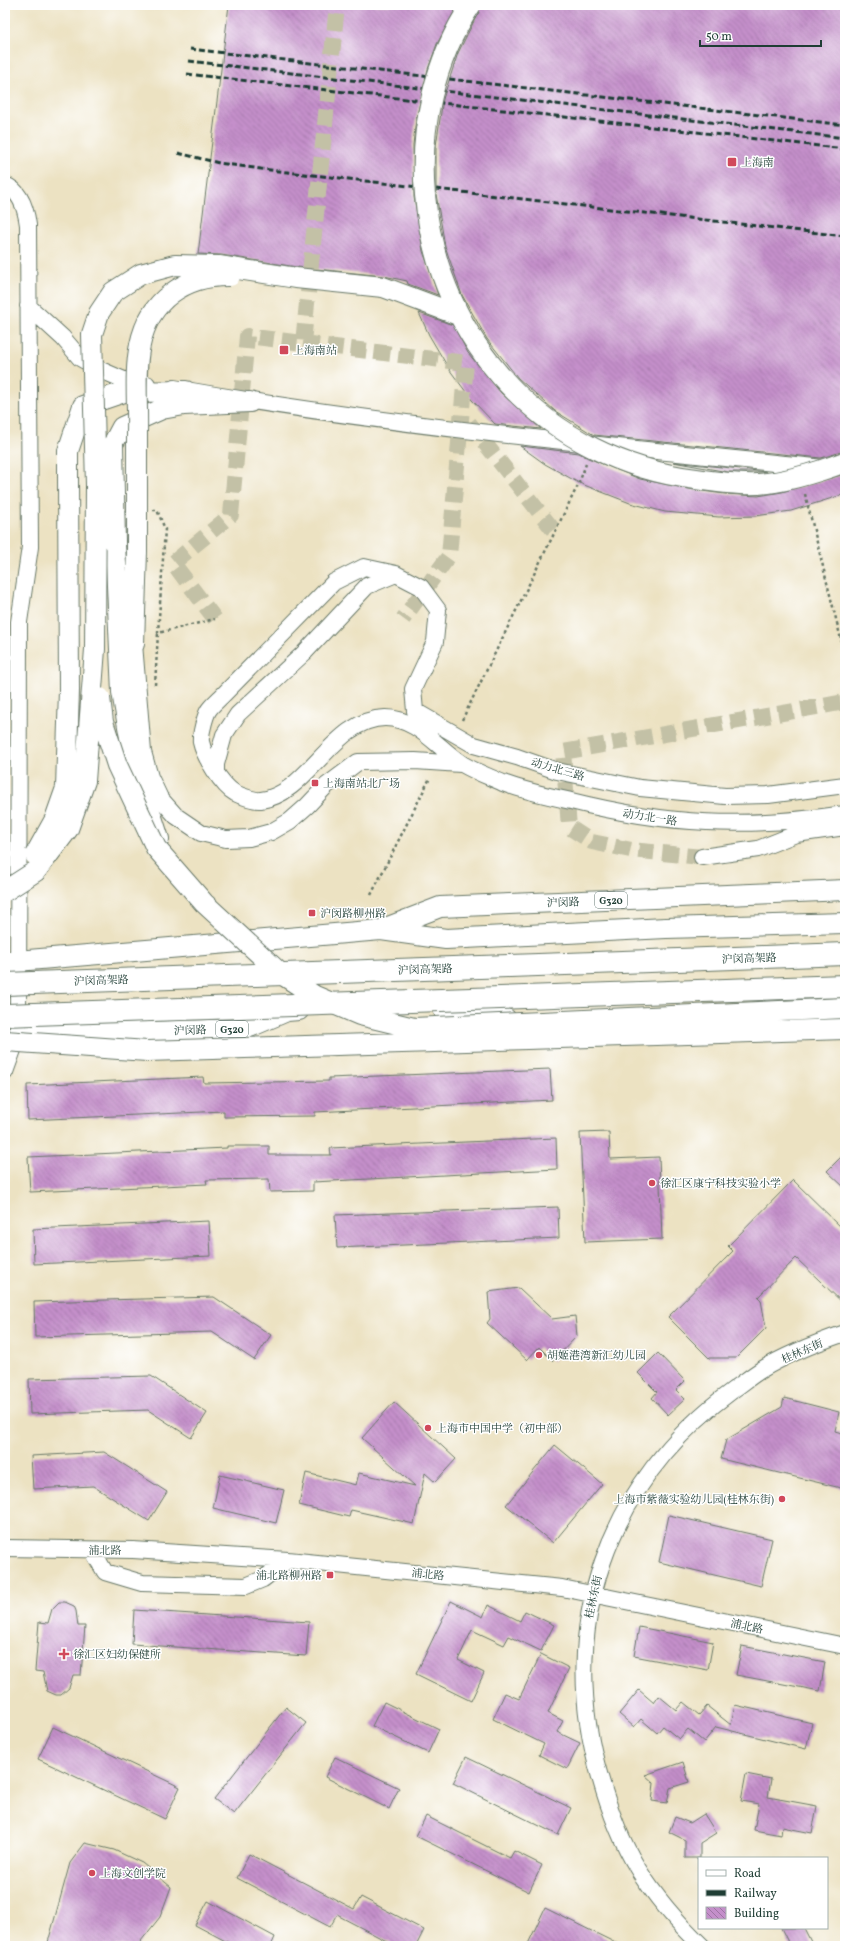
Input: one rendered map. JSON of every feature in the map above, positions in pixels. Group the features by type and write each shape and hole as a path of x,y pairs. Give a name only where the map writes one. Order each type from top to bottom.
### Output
{"highway":[{"name":"沪闵高架路","path":"5,984 845,954"},
{"path":"9,1009 845,986"}],"main road":[{"path":"471,5 454,36 432,94 424,147 423,175 428,226 443,282 458,315 482,353 506,383 532,408 560,430 592,448 625,463 678,477 719,483 759,484 800,476 845,462"},
{"path":"8,889 36,871 68,829 85,781 95,649 96,485 92,334 99,313 113,292 141,274 175,266 219,266 296,278 382,287 458,315"},
{"path":"134,644 137,551 138,380 140,345 147,323 163,298 185,283 222,276 296,278"},
{"path":"8,889 41,846 55,819 66,788 69,690 68,451 82,406 124,392 186,391"},
{"path":"165,859 148,805 137,778 122,692 115,543 113,444 122,428 162,409 184,405 250,402"},
{"path":"95,649 103,722 116,766 156,848 204,902 280,973 316,996 360,1015 414,1028 845,1008"},
{"name":"沪闵路","path":"381,930 440,908 845,890"},
{"name":"沪闵路","path":"12,961 381,930 446,939 666,928 845,923"},
{"name":"沪闵路","path":"9,1038 245,1029 287,1011 443,1009 845,997"},
{"path":"9,1009 287,1011"},
{"name":"沪闵路","path":"443,1009 546,1026 845,1017"},
{"path":"9,1038 147,1051 845,1029"}],"street":[{"path":"5,1072 9,1038 12,961 19,622 30,547 28,225 26,212 19,197 7,186"},
{"path":"28,306 63,338 80,358 101,370 124,380 250,402 498,435 845,470"},
{"path":"396,574 364,567 334,582 208,711 201,740 216,773 234,792 260,800 285,792 323,753 358,724 385,718 411,724 463,764"},
{"path":"216,773 216,764 224,735 238,714 304,653 367,586 396,574"},
{"name":"动力北三路","path":"396,574 421,587 438,610 435,642 413,689 414,711 474,745 517,757 557,771 640,788 682,793 725,796 768,795 845,785"},
{"path":"134,644 143,752 150,777 160,798 176,816 201,833 226,839 249,838 271,832 290,821 326,786 358,762 415,761 463,764"},
{"name":"动力北一路","path":"463,764 505,784 635,816 679,822 723,824 771,823 845,814"},
{"path":"702,857 758,849 796,834 845,827"},
{"name":"桂林东街","path":"702,1946 675,1919 638,1869 610,1811 591,1747 583,1678 587,1630 593,1594 600,1567 618,1523 648,1474 683,1432 717,1402 760,1370 806,1347 845,1333"},
{"name":"浦北路","path":"5,1548 133,1550 288,1560 562,1588 845,1646"},
{"path":"92,1550 105,1572 142,1583 246,1586 263,1579 288,1560"}],"path":[{"path":"527,587 579,483 592,448"},
{"path":"800,476 845,656"},
{"path":"154,688 158,633"}],"building":[{"path":"229,5 458,5 437,44 428,69 416,119 413,145 414,197 423,251 438,295 408,284 407,281 384,276 297,267 221,255 198,254"},
{"path":"482,5 845,5 845,451 821,458 594,435 555,411 518,378 487,339 462,295 445,246 436,194 436,146 443,99 458,53"},
{"path":"419,313 453,325 468,353 501,393 541,429 495,424 472,400 449,369 429,335"},
{"path":"520,446 579,453 640,479 694,490 725,494 758,496 782,492 845,474 845,494 791,511 755,516 719,517 665,512 630,503 579,483 545,464"},
{"path":"673,462 741,469 766,472 728,472"},
{"path":"550,1069 552,1100 315,1112 315,1116 224,1117 224,1111 28,1120 27,1085 203,1077 204,1083 329,1081 329,1078"},
{"path":"609,1132 610,1159 659,1157 662,1239 585,1242 580,1133"},
{"path":"556,1138 557,1169 313,1182 313,1191 270,1192 269,1179 206,1180 207,1184 30,1192 28,1157 227,1148 227,1146 269,1146 269,1155 331,1155 330,1148"},
{"path":"845,1153 845,1188 827,1171"},
{"path":"793,1180 845,1231 845,1305 796,1258 758,1297 761,1300 766,1328 736,1358 709,1358 668,1317 733,1251 728,1246"},
{"path":"558,1207 559,1238 337,1248 335,1215"},
{"path":"209,1221 211,1256 34,1264 33,1229"},
{"path":"519,1288 552,1319 575,1316 577,1336 553,1361 539,1347 527,1360 487,1323 490,1319 488,1292"},
{"path":"214,1297 271,1335 254,1360 212,1332 35,1337 34,1302"},
{"path":"658,1353 685,1381 676,1390 685,1399 668,1415 652,1398 657,1392 638,1373"},
{"path":"151,1376 207,1413 191,1438 148,1410 30,1414 29,1379"},
{"path":"784,1398 839,1412 835,1431 845,1434 845,1489 721,1459 726,1440 782,1407"},
{"path":"394,1402 456,1459 435,1482 425,1473 414,1524 351,1510 349,1517 299,1505 306,1473 356,1485 359,1473 415,1486 362,1438"},
{"path":"555,1445 602,1484 553,1543 506,1505"},
{"path":"104,1452 167,1492 149,1521 93,1486 33,1489 31,1456"},
{"path":"220,1475 284,1490 276,1523 213,1508"},
{"path":"669,1515 772,1539 761,1586 659,1562"},
{"path":"451,1601 483,1617 488,1605 520,1621 525,1611 554,1625 541,1651 509,1636 504,1645 472,1630 458,1660 484,1673 471,1701 416,1674"},
{"path":"59,1602 65,1602 74,1606 78,1626 85,1626 81,1675 73,1675 69,1688 61,1695 56,1695 47,1691 43,1672 35,1671 39,1622 48,1623 52,1609"},
{"path":"134,1610 309,1622 306,1656 132,1644"},
{"path":"639,1627 713,1642 708,1670 634,1656"},
{"path":"742,1646 825,1662 820,1691 736,1675"},
{"path":"541,1654 569,1668 548,1713 563,1721 557,1732 580,1743 567,1769 539,1755 544,1744 493,1719 505,1693 519,1699"},
{"path":"639,1690 654,1703 659,1696 676,1710 683,1702 699,1715 707,1706 731,1725 735,1705 812,1723 806,1749 716,1727 704,1742 688,1729 679,1739 663,1726 657,1733 641,1719 634,1727 619,1714"},
{"path":"384,1702 439,1729 428,1753 372,1726"},
{"path":"286,1707 306,1723 234,1814 214,1799"},
{"path":"53,1727 180,1787 165,1819 38,1759"},
{"path":"335,1757 399,1788 389,1809 325,1777"},
{"path":"466,1757 571,1808 558,1835 453,1783"},
{"path":"683,1762 689,1782 670,1788 667,1803 652,1801 654,1783 645,1775"},
{"path":"746,1774 771,1779 768,1797 817,1806 812,1833 782,1827 781,1835 754,1830 759,1804 741,1801"},
{"path":"704,1814 716,1833 700,1843 700,1857 698,1858 685,1858 685,1840 669,1832 675,1817 690,1823"},
{"path":"426,1816 510,1858 514,1851 542,1865 529,1892 416,1836"},
{"path":"85,1843 114,1850 142,1863 171,1887 160,1917 137,1946 47,1946 70,1863"},
{"path":"249,1854 354,1909 361,1897 424,1930 416,1946 396,1946 337,1915 330,1927 237,1878"},
{"path":"208,1901 275,1937 271,1946 235,1946 195,1925"},
{"path":"545,1908 622,1946 527,1946"},
{"path":"782,1929 804,1929 813,1946 790,1946"}],"tunnel":[{"path":"215,619 173,563 231,515 247,336 303,343 337,5"},
{"path":"303,343 466,363 449,556 403,619"},
{"path":"469,423 555,532"},
{"path":"702,857 631,850 592,842 569,827 563,752 845,702"}],"railway":[{"path":"190,49 845,125"},
{"path":"189,61 845,138"},
{"path":"187,74 845,149"},
{"path":"178,153 219,163 261,169 845,236"}],"place":[{"name":"上海南","path":"732,162"},
{"name":"上海南站","path":"284,350"},
{"name":"上海南站北广场","path":"315,783"},
{"name":"沪闵路柳州路","path":"312,913"},
{"name":"徐汇区康宁科技实验小学","path":"652,1183"},
{"name":"胡姬港湾新汇幼儿园","path":"539,1355"},
{"name":"上海市中国中学（初中部）","path":"428,1428"},
{"name":"上海市紫薇实验幼儿园(桂林东街)","path":"782,1499"},
{"name":"浦北路柳州路","path":"330,1575"},
{"name":"徐汇区妇幼保健所","path":"64,1654"},
{"name":"上海文创学院","path":"92,1873"}]}
